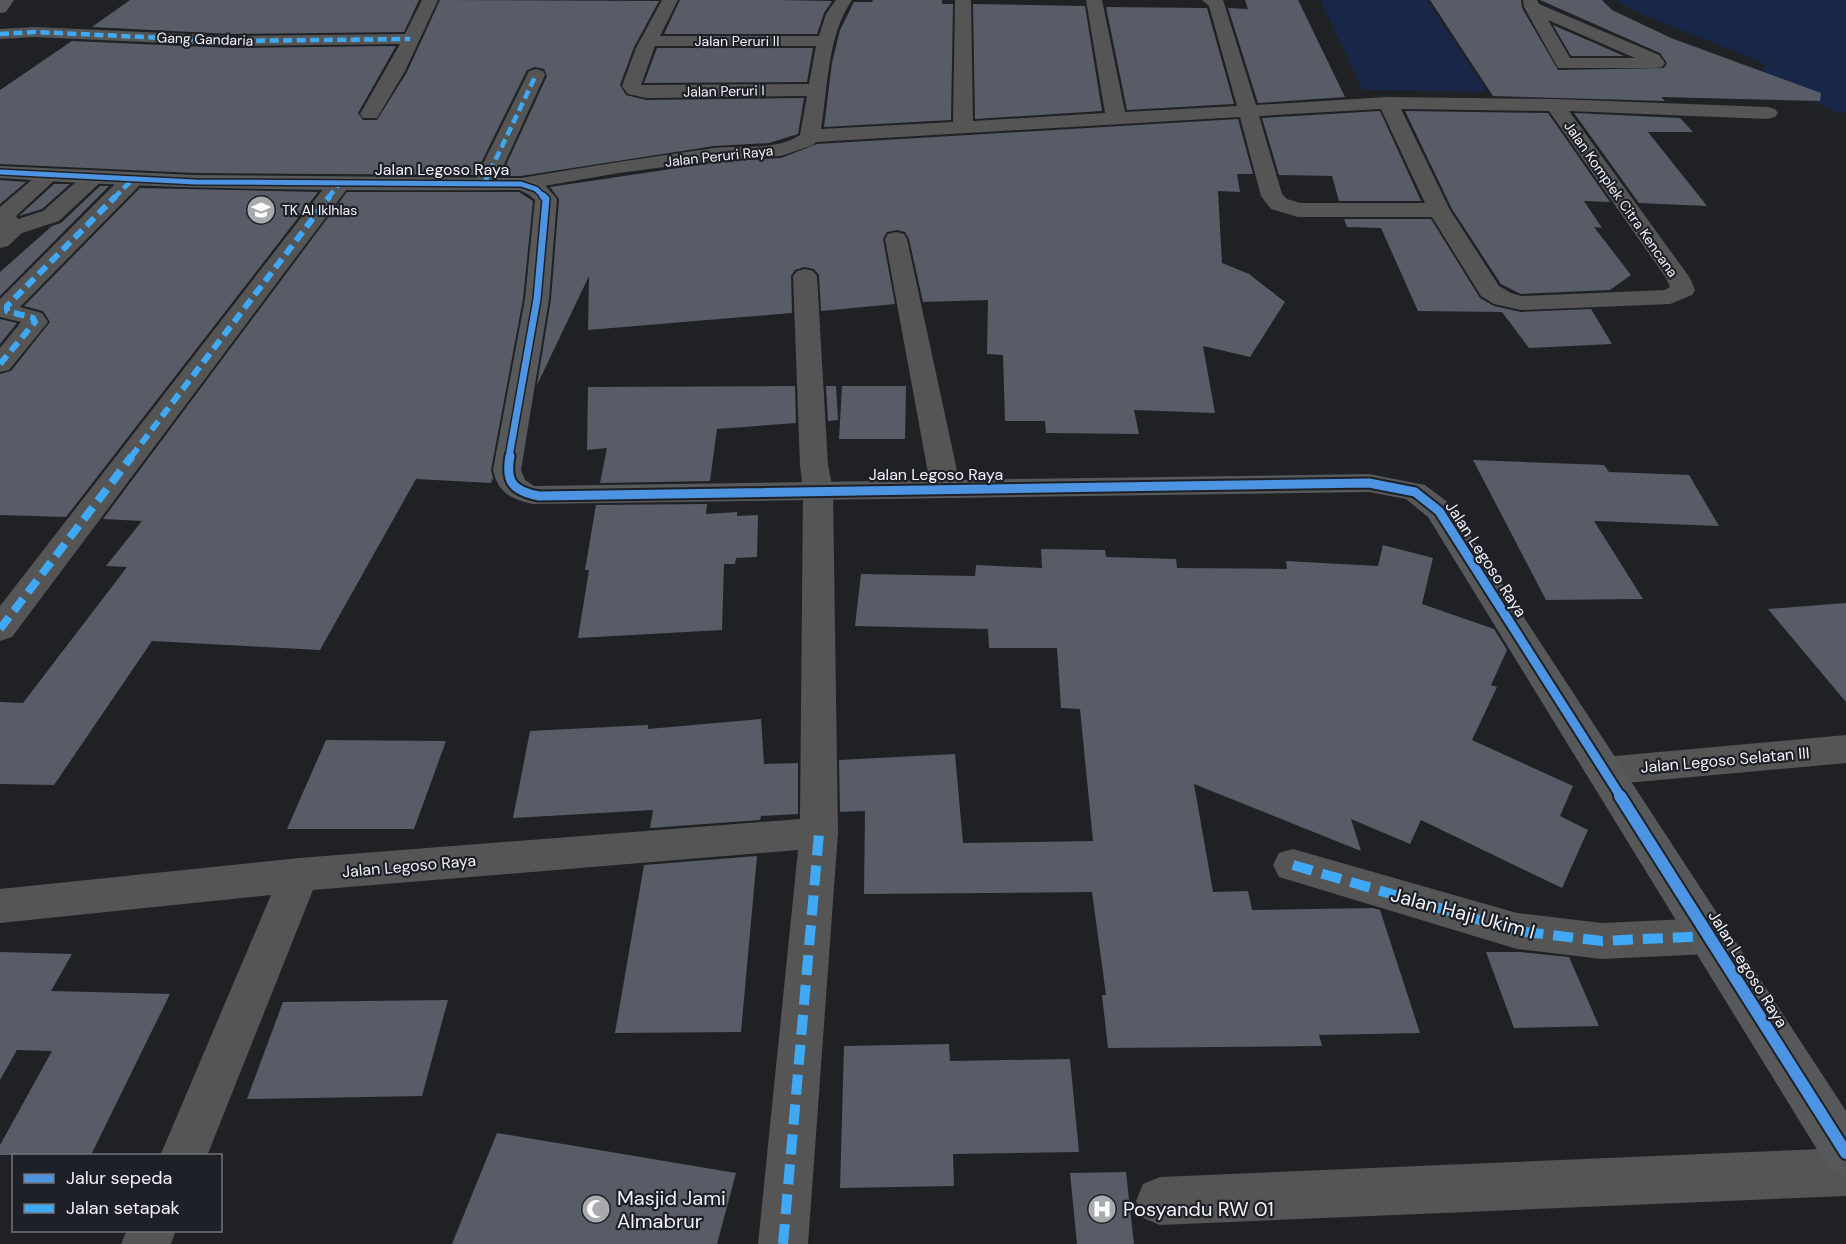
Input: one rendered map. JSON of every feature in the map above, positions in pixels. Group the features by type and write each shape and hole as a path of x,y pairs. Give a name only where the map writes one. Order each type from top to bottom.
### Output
{"street":[{"path":"0,8 6,0"},
{"path":"370,114 396,71 430,0"},
{"path":"649,41 670,0"},
{"path":"810,136 825,41 834,14 844,0"},
{"path":"963,0 963,129"},
{"path":"1094,0 1116,118"},
{"path":"1210,0 1217,3 1272,196 1280,204 1298,210 1439,210"},
{"path":"1531,3 1652,58 1656,63 1564,64 1531,3"},
{"name":"Gang Gandaria","path":"0,34 46,32 231,41 410,39"},
{"name":"Jalan Peruri II","path":"649,41 825,41"},
{"name":"Jalan Peruri I","path":"649,41 631,86 635,90 646,92 819,90"},
{"path":"484,184 536,75"},
{"name":"Jalan Komplek Citra Kencana","path":"810,136 1388,103 1555,105 1768,113"},
{"name":"Jalan Komplek Citra Kencana","path":"1388,103 1439,210 1490,291 1503,299 1521,303 1670,297 1683,290 1678,278 1555,105"},
{"path":"781,150 818,150 1092,134"},
{"name":"Jalan Peruri Raya","path":"521,184 630,165 718,154 781,150 806,141 810,136"},
{"name":"Jalan Legoso Raya","path":"0,172 132,180 339,184 521,184 536,189 546,199 537,298 507,470 509,482 520,493 540,496 1369,483 1415,492 1438,511 1846,1153"},
{"path":"49,175 3,216 7,235 51,216 94,178"},
{"path":"0,364 35,322 33,318 8,311 7,306 132,180"},
{"path":"0,629 339,184"},
{"path":"896,239 946,489"},
{"path":"783,1244 819,833 818,490 814,465 805,276"},
{"name":"Jalan Legoso Selatan III","path":"1604,771 1846,750"},
{"name":"Jalan Legoso Raya","path":"0,906 298,875 819,833"},
{"name":"Jalan Haji Ukim I","path":"1293,865 1517,931 1602,940 1709,936"},
{"path":"183,1154 298,875"},
{"path":"1160,1201 1846,1172"}],"shaded area":[{"path":"1320,0 1427,0 1487,92 1363,90"},
{"path":"1615,0 1846,0 1846,111 1840,114 1760,74 1765,64 1632,10"}],"building":[{"path":"130,0 419,0 404,32 231,34 92,27"},
{"path":"440,0 659,1 634,47 620,85 626,95 646,100 804,98 798,134 769,143 714,146 521,176 501,176 547,76 544,69 535,67 527,70 475,175 195,173 0,164 0,90 72,41 231,48 396,46 358,113 363,120 377,120 407,72"},
{"path":"680,0 832,1 824,13 817,34 664,34"},
{"path":"873,0 942,0 942,4 953,4 951,120 824,127 832,63 840,30 854,2 872,2"},
{"path":"1245,0 1298,0 1345,97 1258,103 1228,8 1248,9"},
{"path":"1430,0 1521,0 1522,8 1558,70 1664,68 1667,63 1660,53 1540,0 1602,0 1612,10 1671,38 1821,93 1820,101 1661,97 1665,101 1493,96"},
{"path":"973,4 1085,6 1102,111 975,119"},
{"path":"1106,7 1207,8 1234,104 1127,110"},
{"path":"1553,25 1624,56 1571,56"},
{"path":"657,48 813,48 807,82 644,83"},
{"path":"1380,111 1421,201 1339,201 1332,176 1279,175 1262,118"},
{"path":"1405,111 1548,113 1610,202 1584,201 1602,228 1594,227 1631,275 1610,290 1521,294 1501,284 1452,209"},
{"path":"1574,113 1680,118 1693,132 1648,132 1707,206 1639,203"},
{"path":"1238,119 1253,174 1237,174 1240,192 1218,191 1222,263 1249,274 1285,302 1250,357 1203,346 1215,413 1134,410 1139,434 1046,433 1045,421 1005,421 1003,355 987,354 988,300 923,302 909,239 905,232 897,230 887,232 883,239 895,304 821,311 819,275 814,269 804,267 795,270 791,276 792,313 588,330 589,276 537,385 551,299 559,199 550,187 718,162 781,158 817,144"},
{"path":"0,180 26,182 0,204"},
{"path":"54,184 70,184 42,209 19,216"},
{"path":"100,186 109,186 0,296 0,272 52,226 61,223"},
{"path":"140,188 318,192 66,517 0,515 0,374 11,371 50,322 43,311 24,306"},
{"path":"347,192 519,192 533,201 523,299 491,470 493,478 491,483 416,479 320,650 152,641 54,785 0,784 0,702 23,703 127,567 106,566 142,521 103,519"},
{"path":"1344,219 1431,219 1480,298 1494,306 1521,312 1591,309 1612,344 1529,348 1502,312 1418,311 1381,228 1347,227"},
{"path":"0,319 17,323 0,344"},
{"path":"795,386 796,423 717,429 710,481 600,483 607,448 587,450 588,387"},
{"path":"826,386 836,386 838,420 828,421"},
{"path":"842,386 906,386 905,439 839,439"},
{"path":"1473,460 1604,465 1609,472 1689,475 1719,526 1594,521 1643,599 1546,600"},
{"path":"707,504 706,514 737,512 737,516 758,515 757,557 736,558 735,564 724,564 722,630 578,638 589,570 585,570 596,505"},
{"path":"1383,545 1433,558 1422,604 1494,629 1507,650 1491,685 1497,687 1472,740 1573,786 1560,816 1588,830 1562,888 1421,820 1410,844 1351,819 1361,851 1194,784 1213,892 1248,891 1252,910 1373,908 1380,910 1420,1033 1319,1035 1322,1046 1108,1048 1102,995 1106,995 1092,892 864,894 865,811 840,812 839,760 955,754 963,843 1093,841 1080,709 1061,708 1057,648 989,648 988,629 855,626 861,574 975,576 976,565 1042,568 1041,549 1105,550 1106,557 1176,559 1177,568 1287,569 1286,561 1378,566"},
{"path":"1846,603 1846,702 1768,609"},
{"path":"761,719 764,764 798,763 798,814 761,816 760,820 650,828 653,810 513,818 530,731 648,725 648,729"},
{"path":"326,740 446,741 414,829 287,829"},
{"path":"757,856 741,1032 615,1033 644,865"},
{"path":"0,952 72,954 51,991 170,994 91,1154 0,1155 0,1145 52,1051 17,1050 0,1080"},
{"path":"1486,952 1520,952 1569,957 1599,1026 1514,1028"},
{"path":"448,1000 422,1096 247,1099 283,1002"},
{"path":"949,1044 950,1061 1070,1059 1079,1152 953,1154 954,1186 840,1188 844,1046"},
{"name":"Masjid Jami Almabrur","path":"497,1133 736,1173 717,1244 452,1244"},
{"name":"Posyandu RW 01","path":"1126,1172 1134,1244 1077,1244 1070,1173"}],"marked path":[{"path":"0,34 35,32 231,41 410,39"},
{"path":"484,184 536,75"},
{"path":"0,364 35,322 33,318 7,311 7,306 132,180"},
{"path":"0,629 339,184"},
{"path":"783,1244 819,833"},
{"path":"1293,865 1517,931 1602,941 1709,936"}],"cycle path":[{"path":"0,172 195,182 521,184 536,189 546,199 537,299 507,470 514,486 522,492 533,495 1369,483 1415,492 1439,511 1846,1153"}],"place":[{"name":"TK Al Iklhlas","path":"261,210"},
{"name":"Masjid Jami Almabrur","path":"596,1209"},
{"name":"Posyandu RW 01","path":"1102,1209"}]}
